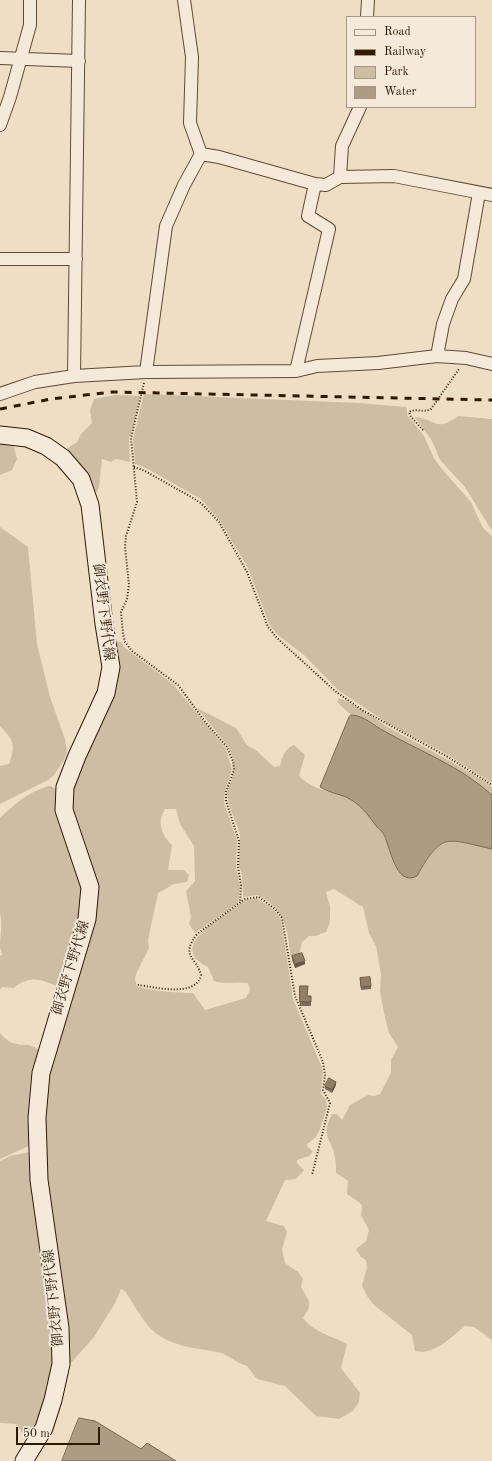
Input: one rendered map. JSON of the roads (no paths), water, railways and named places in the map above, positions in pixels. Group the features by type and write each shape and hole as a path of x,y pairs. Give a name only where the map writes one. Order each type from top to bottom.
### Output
{"main road":[{"name":"御衣野下野代線","path":"0,435 27,438 46,446 63,458 81,479 90,505 104,624 111,667 106,693 77,756 65,787 64,810 90,887 87,919 55,1020 41,1073 37,1118 40,1180 60,1328 61,1364 54,1400 44,1428 24,1461"}],"street":[{"path":"0,125 10,97 30,25 30,0"},
{"path":"74,376 79,0"},
{"path":"146,372 166,226 184,185 201,154 190,123 192,57 184,0"},
{"path":"367,16 368,0"},
{"path":"0,58 79,61"},
{"path":"340,177 342,146 360,108"},
{"path":"201,154 219,157 315,184 326,184 340,177 394,176 492,195"},
{"path":"296,371 329,229 308,216 315,184"},
{"path":"437,356 443,324 452,300 464,278 479,193"},
{"path":"0,259 76,259"},
{"path":"0,394 35,382 74,376 146,372 296,371 317,366 378,363 437,356 466,358 492,364"}],"water":[{"path":"351,715 356,715 365,719 398,739 440,760 467,776 492,795 492,849 455,841 447,842 440,845 433,851 417,876 410,878 403,876 398,871 394,863 383,833 363,810 356,803 346,797 320,787"},
{"path":"79,1418 95,1421 141,1449 147,1443 176,1461 62,1461"}],"railway":[{"path":"0,409 51,399 112,392 492,400"}]}
